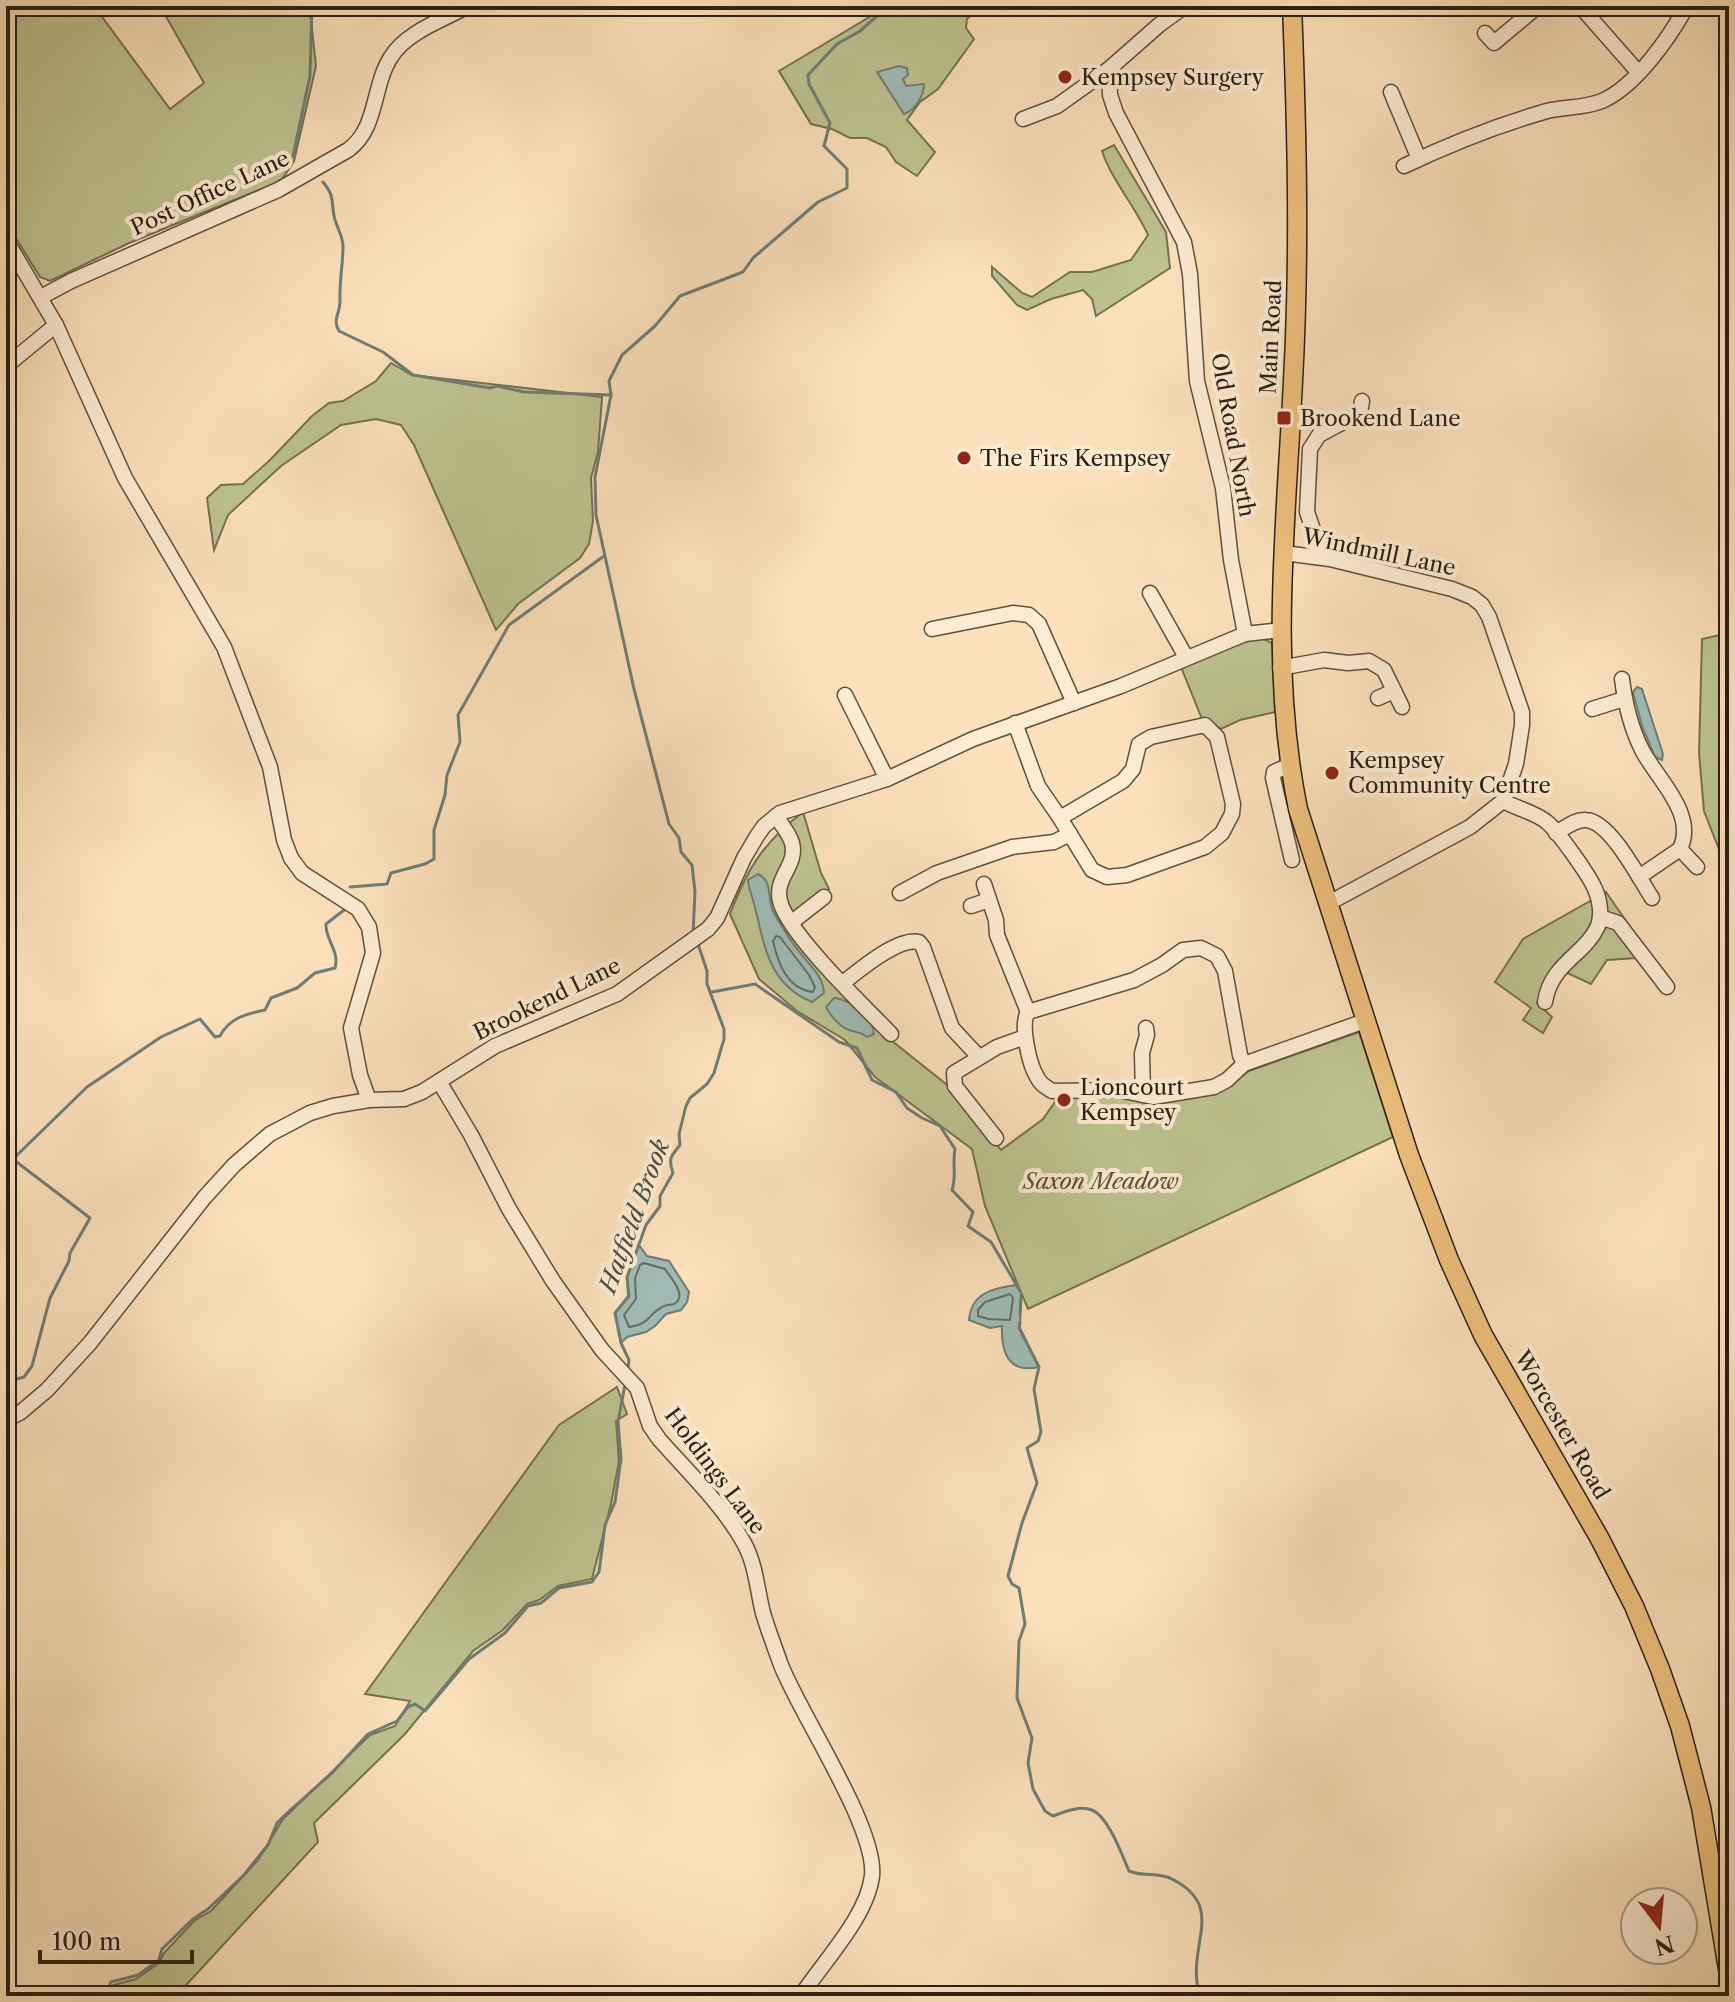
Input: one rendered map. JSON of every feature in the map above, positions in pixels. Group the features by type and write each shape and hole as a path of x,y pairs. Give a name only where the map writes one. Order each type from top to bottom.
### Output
{"main road":[{"name":"Main Road","path":"1292,6 1297,123 1297,289 1280,668 1298,809 1327,904"},
{"name":"Worcester Road","path":"1327,904 1429,1212 1490,1347 1600,1539 1634,1606 1660,1669 1680,1726 1701,1807 1729,1975"}],"street":[{"name":"Post Office Lane","path":"41,297 109,263 268,195 348,150 358,143 366,131 386,65 398,47 468,6"},
{"path":"1023,119 1057,106 1109,69 1185,6"},
{"path":"1485,33 1494,43 1538,6"},
{"path":"1580,6 1638,72"},
{"path":"1404,166 1488,130 1550,111 1600,102 1638,72 1674,29 1687,6"},
{"name":"Old Road North","path":"1109,69 1110,95 1116,113 1184,242 1190,274 1197,381 1223,488 1231,560 1245,634"},
{"path":"1391,92 1419,159"},
{"path":"6,240 56,325 125,478 224,647 270,767 284,840 291,858 302,873 358,909 369,927 373,953 351,1028 357,1063 369,1100"},
{"path":"6,366 56,325"},
{"path":"1317,557 1317,541 1307,512 1310,449 1319,435 1360,413 1362,401"},
{"name":"Windmill Lane","path":"1284,553 1317,557 1452,589 1482,605 1496,634 1522,712 1516,764 1503,801"},
{"path":"1150,593 1186,657"},
{"path":"932,629 1013,613 1029,615 1039,624 1074,703"},
{"path":"891,1034 811,949 779,900 779,888 793,858 793,847 776,816 887,779 1015,723 1121,686 1245,634 1281,630"},
{"path":"1280,668 1324,660 1348,663 1369,661 1384,670 1402,707"},
{"path":"1622,679 1624,699 1642,750 1683,821 1684,837 1680,849 1639,877"},
{"path":"1378,698 1394,691"},
{"path":"845,695 887,779"},
{"path":"1592,709 1624,699"},
{"path":"1015,723 1038,786 1092,870 1107,877 1127,875 1205,847 1222,833 1232,814 1233,804 1217,737 1205,725 1151,737 1139,744 1133,769 1123,781 1060,818"},
{"path":"1290,765 1274,772 1273,778 1292,860"},
{"path":"1327,904 1470,827 1503,801 1547,821 1596,890 1600,917 1591,937 1563,964 1547,990 1545,1002"},
{"name":"Brookend Lane","path":"6,1420 21,1412 47,1390 90,1343 204,1198 249,1151 270,1134 310,1113 333,1106 369,1100 404,1099 440,1083 495,1046 617,994 689,945 717,918 744,858 764,826 776,816"},
{"path":"1556,833 1580,820 1594,822 1618,846 1652,898"},
{"path":"900,893 937,873 1012,847 1054,842 1070,834"},
{"path":"1680,849 1697,867"},
{"path":"984,884 996,920 997,935 1028,1012"},
{"path":"788,917 824,897"},
{"path":"971,906 989,900"},
{"path":"1600,917 1618,923 1667,987"},
{"path":"843,983 903,942 919,942 929,961 952,1028 979,1057"},
{"path":"1244,1064 1225,971 1217,956 1201,948 1183,950 1134,980 1028,1012 1023,1018 1037,1078 1052,1091 1119,1090 1153,1097 1214,1087 1244,1064 1365,1021"},
{"path":"1143,1095 1142,1053 1146,1028"},
{"path":"996,1138 953,1083 954,1073 1011,1040 1025,1037"},
{"name":"Holdings Lane","path":"440,1083 509,1209 553,1281 602,1350 637,1388 650,1426 659,1439 742,1539 753,1564 763,1612 782,1666 803,1713 847,1794 868,1846 872,1873 858,1914 801,1996"}],"green space":[{"path":"6,6 94,6 170,109 204,83 164,13 171,9 169,6 307,6 316,66 294,161 281,181 129,243 50,281 40,277 6,222"},
{"path":"888,6 981,6 967,19 966,28 974,39 938,89 920,102 907,120 935,152 917,176 896,162 886,147 867,138 850,138 811,124 779,71"},
{"path":"1114,145 1166,232 1170,268 1096,316 1092,299 1083,290 1027,310 1017,305 992,276 992,267 1022,293 1032,297 1070,272 1092,272 1131,260 1148,235 1102,151"},
{"path":"391,363 412,375 602,397 598,452 591,478 593,521 589,544 580,558 518,604 496,630 414,445 401,425 376,419 341,425 281,466 228,515 214,550 207,498 221,485 243,484 312,416 329,403 343,401 376,381"},
{"path":"1729,633 1729,875 1704,811 1699,753 1702,639"},
{"path":"1262,638 1272,643 1275,712 1240,720 1221,729 1202,719 1181,667 1233,644"},
{"name":"Saxon Meadow","path":"803,812 821,873 829,889 788,919 887,1037 951,1088 1001,1150 1043,1119 1057,1099 1228,1087 1249,1071 1359,1032 1393,1137 1028,1309 985,1206 972,1149 875,1077 845,1040 797,1011 759,979 730,914 759,857 778,834"},
{"path":"1606,892 1651,957 1607,960 1591,984 1559,969 1537,1003 1552,1017 1543,1033 1523,1020 1531,1008 1495,982 1523,939"},
{"path":"617,1387 627,1414 616,1421 619,1461 592,1579 558,1586 539,1600 527,1604 503,1630 473,1651 405,1734 314,1823 318,1842 176,1996 107,1996 113,1985 136,1979 159,1963 164,1953 194,1921 211,1911 258,1860 283,1819 370,1735 395,1726 410,1701 365,1694 559,1425"}],"water":[{"path":"899,66 907,68 908,75 903,79 906,86 924,84 918,102 904,114 877,72"},
{"path":"1637,687 1642,689 1663,754 1662,760 1655,757 1642,726 1633,692"},
{"path":"758,874 768,886 772,908 780,924 821,982 824,993 812,1002 783,982 767,954 748,880"},
{"path":"834,998 860,1010 870,1022 874,1034 867,1037 839,1024 826,1007"},
{"path":"639,1245 647,1256 669,1261 689,1292 681,1310 666,1314 646,1332 627,1337 621,1343 615,1313 628,1296 627,1277"},
{"path":"1017,1285 1021,1293 1020,1328 1039,1367 1020,1367 1008,1359 1002,1326 990,1328 969,1320 979,1298 992,1290"}],"waterway":[{"path":"293,156 310,76 312,6"},
{"name":"Hatfield Brook","path":"693,934 695,892 692,865 681,852 679,838 669,824 634,689 596,515 595,477 611,395 609,381 622,355 655,326 680,296 743,272 753,258 818,202 847,188 847,169 824,146 830,123 809,84 808,75 837,44 860,31 885,9 894,6"},
{"path":"323,182 331,195 343,242 340,306 336,320 339,331 383,352 413,375 524,392 611,395"},
{"name":"Hatfield Brook","path":"350,887 387,884 391,873 434,859 434,830 445,795 447,775 460,742 458,715 509,625 604,556"},
{"name":"Hatfield Brook","path":"6,1153 13,1159 87,1087 161,1037 200,1019 215,1037 220,1036 233,1021 265,1010 271,998 297,988 315,973 335,968 336,956 326,924 344,910"},
{"name":"Hatfield Brook","path":"628,1369 629,1360 621,1343 615,1313 629,1296 627,1277 646,1225 660,1206 660,1196 673,1173 671,1161 680,1145 679,1134 686,1106 714,1073 724,1039 724,1029 707,984 707,971 698,944"},
{"path":"712,992 755,984 839,1042 857,1048 872,1080 896,1092 907,1108 940,1126 955,1149 952,1190 973,1212 968,1226 991,1242 1020,1291"},
{"path":"6,1382 24,1377 32,1366 50,1298 90,1218 14,1160"},
{"path":"1020,1315 1021,1298"},
{"path":"1020,1322 1019,1328 1039,1367 1034,1389 1041,1432 1038,1441 1027,1448 1037,1483 1022,1523 1008,1576 1012,1584 1019,1588 1025,1624 1019,1641 1017,1698 1032,1738 1028,1763 1033,1789 1045,1811 1053,1816 1082,1808 1098,1814 1114,1837 1129,1871 1167,1877 1189,1890 1198,1902 1202,1916 1197,1961 1200,1996"},
{"name":"Hatfield Brook","path":"104,1996 111,1982 138,1975 159,1960 162,1949 244,1875 268,1845 277,1823 332,1773 368,1734 397,1721 408,1707 415,1704 425,1711 469,1659 505,1633 528,1606 541,1603 559,1588 592,1582 599,1572 605,1525 615,1502 621,1459 618,1421 625,1385"}],"place":[{"name":"Kempsey Surgery","path":"1065,77"},
{"name":"Brookend Lane","path":"1284,418"},
{"name":"The Firs Kempsey","path":"964,458"},
{"name":"Kempsey Community Centre","path":"1332,773"},
{"name":"Lioncourt Kempsey","path":"1064,1100"}]}
